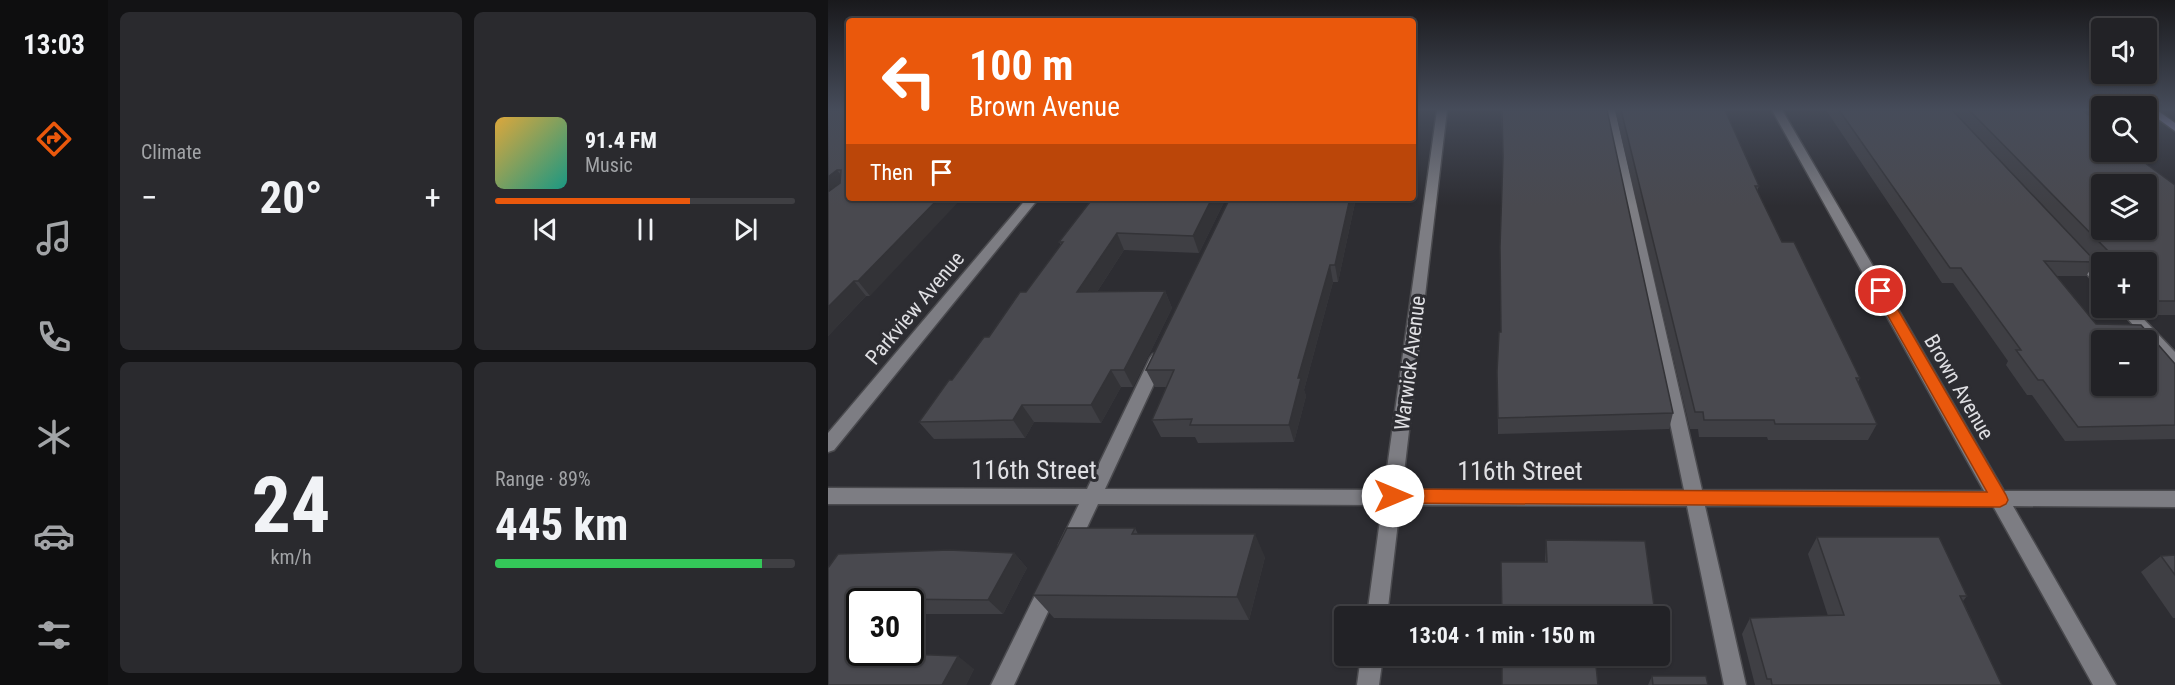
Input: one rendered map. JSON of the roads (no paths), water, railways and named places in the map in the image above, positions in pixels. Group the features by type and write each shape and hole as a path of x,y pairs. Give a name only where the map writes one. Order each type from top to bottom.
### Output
{"street":[{"name":"Warwick Avenue","path":"1378,606 1438,142"},
{"path":"1617,142 1735,685"},
{"name":"Brown Avenue","path":"1795,142 2105,685"},
{"name":"Parkview Avenue","path":"828,445 1031,201"},
{"path":"2070,248 2091,270"},
{"path":"2134,318 2175,362"},
{"path":"1002,685 1164,345"},
{"name":"116th Street","path":"828,496 2175,499"},
{"path":"1368,685 1371,666"}]}
